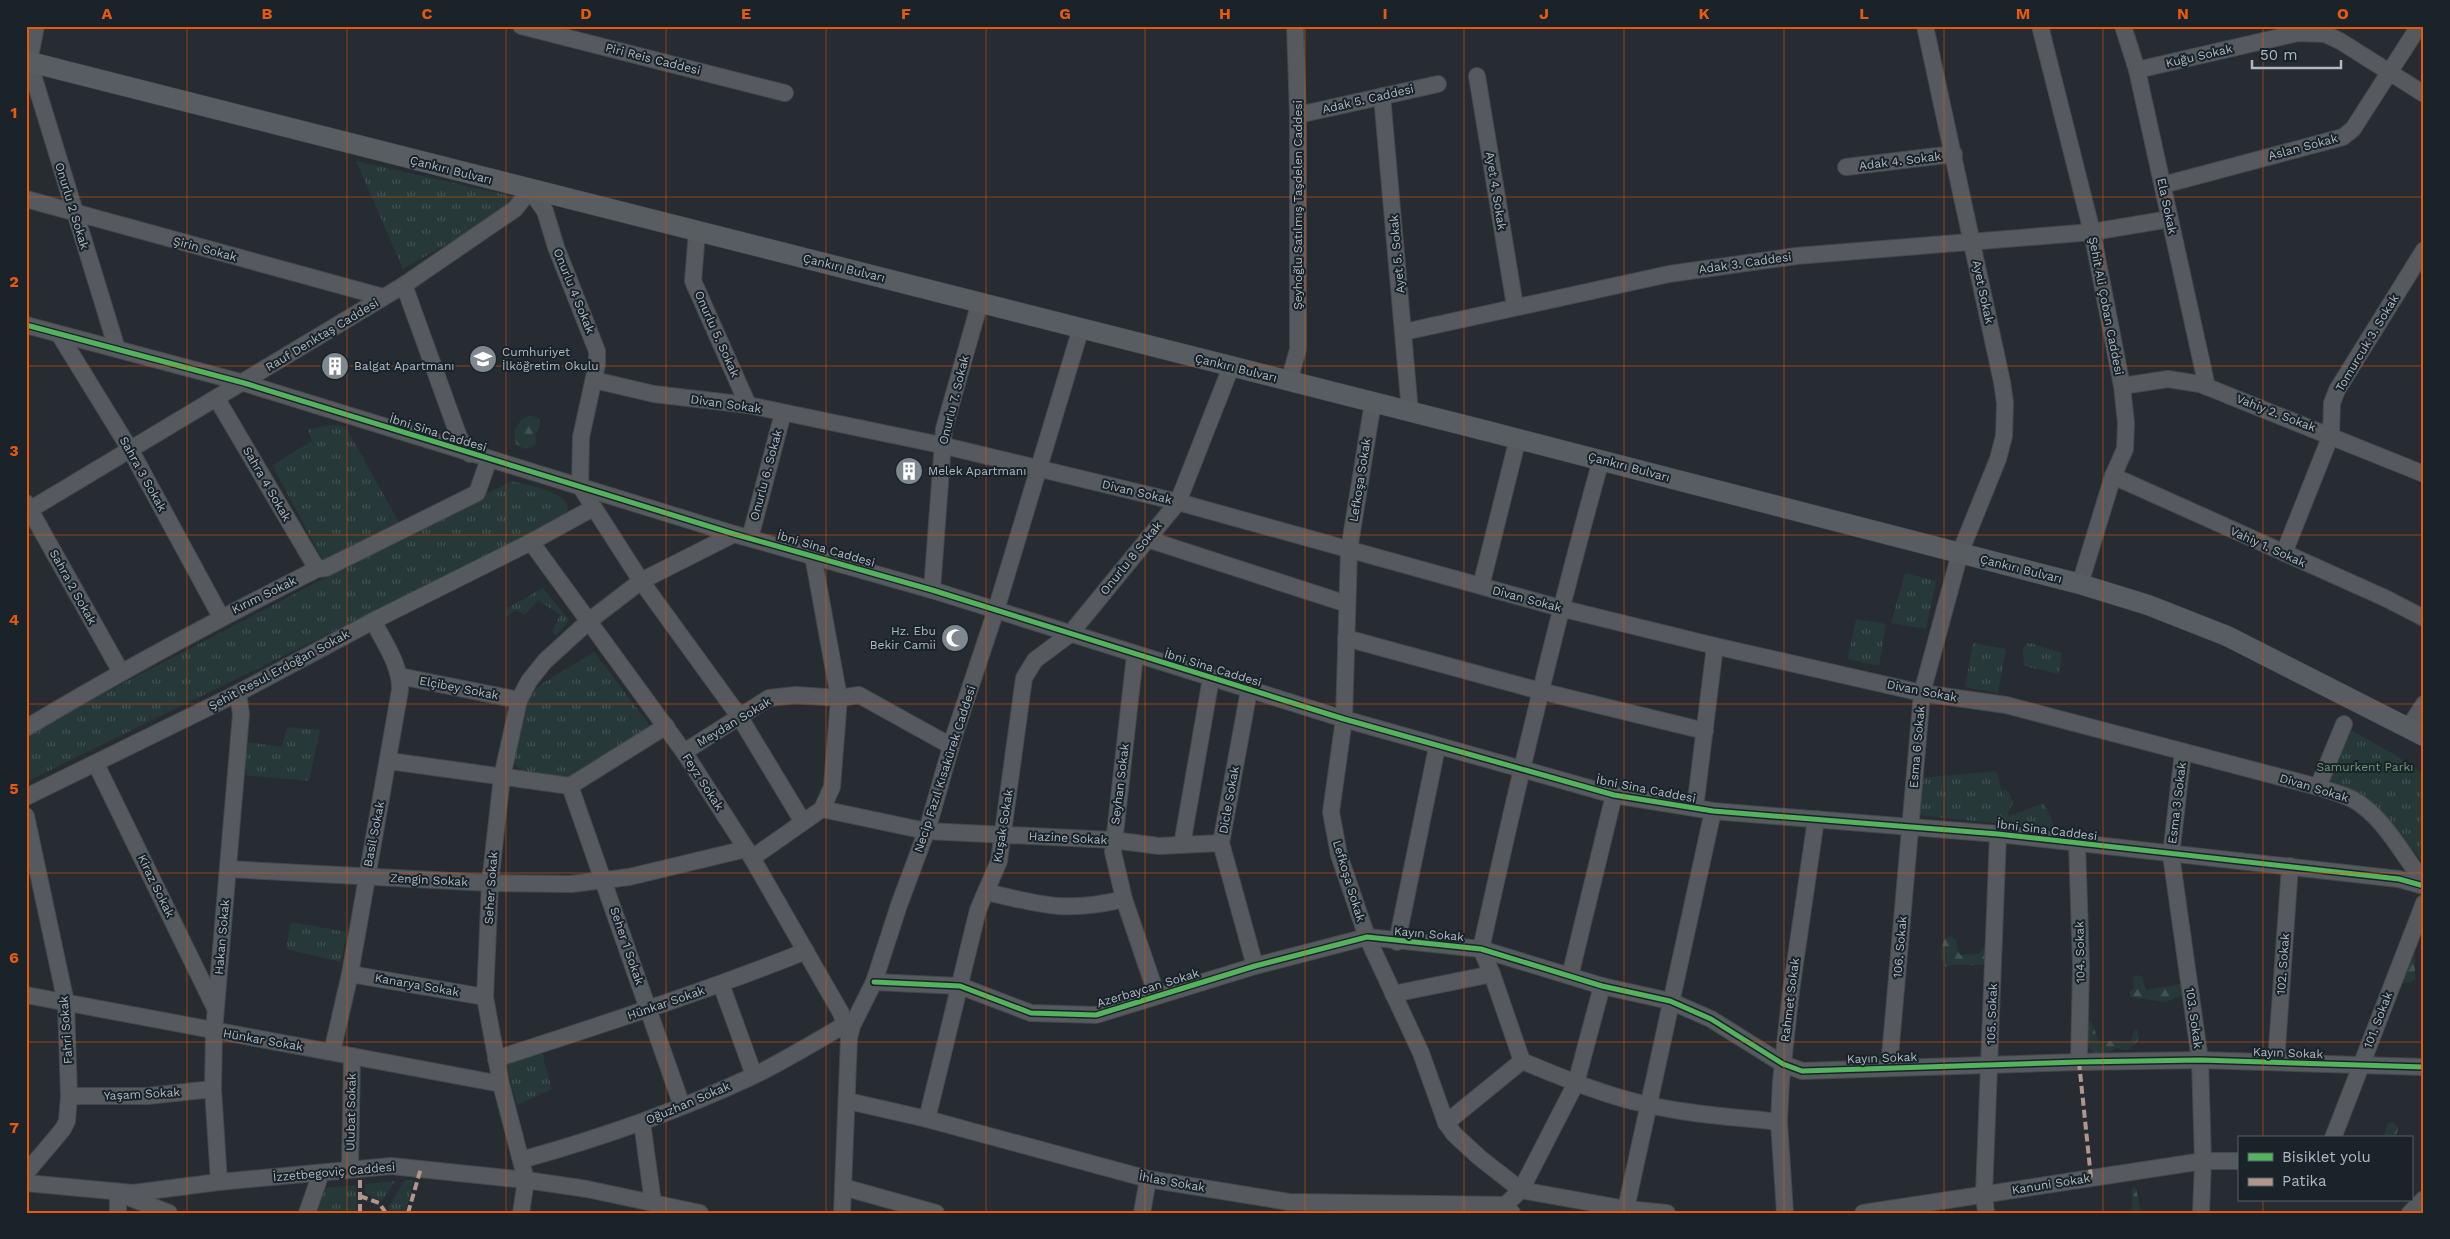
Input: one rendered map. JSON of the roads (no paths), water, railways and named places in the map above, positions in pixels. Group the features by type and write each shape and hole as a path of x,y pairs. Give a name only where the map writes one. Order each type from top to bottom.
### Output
{"main road":[{"name":"Çankırı Bulvarı","path":"28,62 980,302 1231,368 1518,438 2080,584 2148,605 2219,633 2417,732"}],"street":[{"path":"28,62 36,26"},
{"name":"Piri Reis Caddesi","path":"521,26 785,93"},
{"name":"Şeyhoğlu Satılmış Taşdelen Caddesi","path":"1289,382 1298,349 1298,115 1295,26"},
{"name":"Ayet Sokak","path":"1926,26 2002,382 2006,420 1998,459 1960,553"},
{"name":"Şehit Ali Çoban Caddesi","path":"2040,26 2092,232 2122,386 2126,423 2124,450 2113,476 2080,584"},
{"name":"Ela Sokak","path":"2123,26 2137,70 2207,387"},
{"name":"Aslan Sokak","path":"2163,185 2343,138 2353,129 2419,26"},
{"name":"Kuğu Sokak","path":"2137,70 2298,33 2313,32 2325,34 2340,41 2424,94"},
{"name":"Onurlu 2 Sokak","path":"28,62 117,349"},
{"name":"Ayet 4. Sokak","path":"1477,76 1515,306"},
{"name":"Adak 5. Caddesi","path":"1298,115 1438,84"},
{"name":"Ayet 5. Sokak","path":"1382,96 1410,412"},
{"name":"Adak 4. Sokak","path":"1846,167 1954,154"},
{"name":"Rauf Denktaş Caddesi","path":"28,508 131,451 404,285 515,209 530,190"},
{"name":"Onurlu 4 Sokak","path":"530,190 545,211 556,247 597,351 594,380 581,437 580,486"},
{"name":"Şirin Sokak","path":"26,200 383,297"},
{"path":"2092,232 2170,219"},
{"name":"Onurlu 5. Sokak","path":"697,232 693,280 748,404"},
{"name":"Adak 3. Caddesi","path":"1404,332 1515,306 1669,274 1796,256 1973,244 2092,232"},
{"name":"Tomurcuk 3. Sokak","path":"2284,554 2331,435 2332,403 2337,390 2424,250"},
{"path":"404,285 459,437 470,454"},
{"name":"Onurlu 7. Sokak","path":"932,590 941,445 980,302"},
{"name":"İbni Sina Caddesi","path":"26,325 244,382 470,454 742,536 932,590 1344,719 1437,747 1614,795 1713,811 1998,834 2290,866 2399,879 2424,886"},
{"name":"Necip Fazıl Kısakürek Caddesi","path":"842,1213 848,1101 847,1031 852,1026 874,982 926,831 951,746 996,610 1081,328"},
{"name":"Sahra 3 Sokak","path":"59,334 131,451 221,617"},
{"name":"Onurlu 8 Sokak","path":"1070,634 1178,502 1231,368"},
{"name":"Vahiy 2. Sokak","path":"2122,386 2168,378 2207,387 2331,435 2424,474"},
{"name":"Divan Sokak","path":"594,380 654,394 748,404 783,413 941,445 1178,502 1560,608 1715,646 1922,692 2006,705 2318,787 2348,797 2367,810 2388,833 2424,882"},
{"name":"Sahra 4 Sokak","path":"217,399 317,569"},
{"name":"Lefkoşa Sokak","path":"1373,402 1349,550 1344,719 1331,812 1339,855 1367,937 1420,1054 1446,1123 1454,1134 1480,1158 1521,1190"},
{"name":"Onurlu 6. Sokak","path":"742,536 783,413"},
{"path":"1481,586 1518,438"},
{"name":"Kırım Sokak","path":"26,728 120,672 221,617 317,569 326,568 477,493 489,459"},
{"path":"1601,460 1560,608 1520,769 1480,949 1492,974 1522,1061 1576,1083 1648,1105 1693,1113 1779,1122"},
{"name":"Vahiy 1. Sokak","path":"2113,476 2385,598 2424,618"},
{"path":"580,486 641,581 738,716 804,822"},
{"name":"Sahra 2 Sokak","path":"28,508 120,672"},
{"name":"Şehit Resul Erdoğan Sokak","path":"26,797 238,693 593,508"},
{"name":"Seher Sokak","path":"526,1180 501,1084 485,997 490,883 502,777 519,700 529,681 545,661 589,621 641,581 742,536"},
{"path":"1147,539 1347,604"},
{"name":"Feyz Sokak","path":"531,542 684,752 749,853 806,951 847,1031"},
{"name":"Esma 6 Sokak","path":"1910,826 1922,692 1960,553"},
{"path":"749,853 804,822 822,808 832,787 839,698 813,556"},
{"path":"373,621 400,676"},
{"name":"Kuşak Sokak","path":"927,1120 978,910 999,861 1024,678 1035,660 1070,634"},
{"path":"1346,638 1540,691 1705,731"},
{"path":"1695,808 1715,646"},
{"name":"Seyhan Sokak","path":"1135,655 1113,852 1124,899 1158,996"},
{"name":"Elçibey Sokak","path":"400,676 519,700"},
{"name":"Basil Sokak","path":"332,1052 350,974 366,877 389,761 400,690 400,676"},
{"path":"1182,845 1211,678"},
{"name":"Dicle Sokak","path":"1249,690 1221,843 1256,966"},
{"name":"Hakan Sokak","path":"219,1182 214,1089 214,1031 241,714 238,693"},
{"name":"Meydan Sokak","path":"684,752 769,698 796,695 839,698 859,695 951,746"},
{"path":"2417,732 2424,704"},
{"path":"2318,787 2344,724"},
{"path":"389,761 570,786 666,726"},
{"path":"1397,942 1437,747"},
{"name":"Esma 3 Sokak","path":"2171,854 2183,752"},
{"name":"Kiraz Sokak","path":"96,764 215,1008"},
{"name":"Seher 1 Sokak","path":"570,786 682,1106"},
{"path":"1570,976 1614,795"},
{"name":"Hazine Sokak","path":"822,808 926,831 1113,840 1159,846 1221,843"},
{"path":"1625,1211 1713,811"},
{"name":"Fahri Sokak","path":"26,816 66,1003 69,1096 67,1121 63,1129 26,1173"},
{"name":"Rahmet Sokak","path":"1786,1213 1779,1122 1783,1064 1791,991 1816,819"},
{"name":"106. Sokak","path":"1888,1068 1910,826"},
{"name":"105. Sokak","path":"1986,1213 1984,1194 1998,834"},
{"name":"104. Sokak","path":"2077,843 2081,966 2079,1062"},
{"name":"Zengin Sokak","path":"228,869 562,885 604,881 749,853"},
{"name":"103. Sokak","path":"2171,854 2200,1060 2203,1162 2201,1213"},
{"name":"102. Sokak","path":"2276,1062 2290,866"},
{"path":"986,892 1041,905 1067,908 1099,905 1124,899"},
{"name":"101. Sokak","path":"2334,1136 2424,903"},
{"name":"Kayın Sokak","path":"1367,937 1397,942 1480,949 1602,986 1670,1001 1711,1018 1783,1064 1802,1071 2200,1060 2424,1067"},
{"name":"Azerbaycan Sokak","path":"874,982 960,986 1031,1013 1096,1015 1256,966 1367,937"},
{"name":"Hünkar Sokak","path":"496,1059 721,984 806,951"},
{"name":"Kanarya Sokak","path":"350,974 485,997"},
{"path":"1393,994 1492,974"},
{"path":"721,984 754,1075"},
{"path":"1509,1209 1521,1190 1576,1083 1602,986"},
{"name":"Hünkar Sokak","path":"26,996 501,1084"},
{"name":"Oğuzhan Sokak","path":"521,1160 642,1122 754,1075 847,1031"},
{"name":"Ulubat Sokak","path":"350,1168 352,1056"},
{"path":"1446,1123 1522,1061"},
{"name":"Yaşam Sokak","path":"69,1096 147,1096 214,1089"},
{"name":"İhlas Sokak","path":"848,1101 1148,1179 1288,1207 1509,1209"},
{"path":"642,1122 653,1203"},
{"name":"Kanuni Sokak","path":"1863,1213 2203,1162 2238,1162"},
{"name":"İzzetbegoviç Caddesi","path":"26,1183 118,1193 321,1173 350,1168 391,1166 526,1180 653,1203 681,1211 700,1213"},
{"path":"307,1213 321,1173"},
{"path":"1142,1213 1148,1179"},
{"path":"521,1213 526,1180"},
{"path":"843,1187 936,1213"},
{"path":"1521,1190 1625,1211 1667,1213"},
{"path":"118,1213 118,1193 169,1213"},
{"path":"2410,1209 2424,1199"}],"place":[{"name":"Cumhuriyet İlköğretim Okulu","path":"483,359"},
{"name":"Balgat Apartmanı","path":"335,366"},
{"name":"Melek Apartmanı","path":"909,471"},
{"name":"Hz. Ebu Bekir Camii","path":"955,638"}],"park label":[{"name":"Samurkent Parkı","path":"2365,767"}]}
